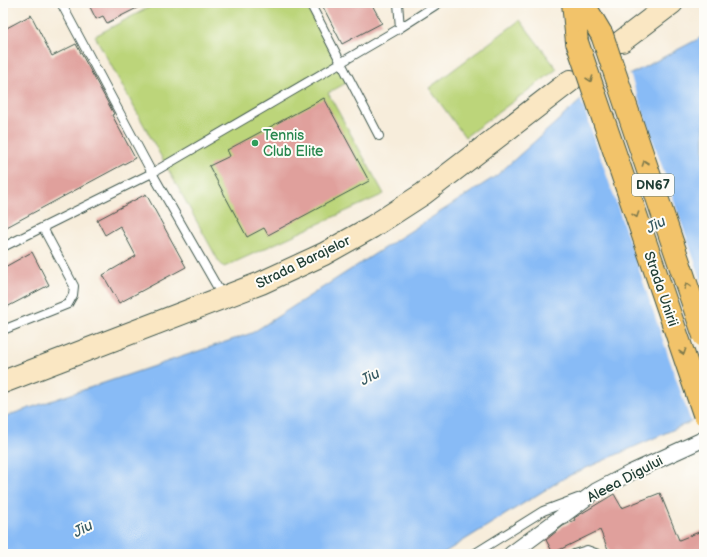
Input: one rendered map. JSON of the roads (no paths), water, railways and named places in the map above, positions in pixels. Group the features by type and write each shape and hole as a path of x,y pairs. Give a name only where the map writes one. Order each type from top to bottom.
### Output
{"main road":[{"name":"Strada Unirii","path":"573,3 577,42 704,414"},
{"name":"Strada Unirii","path":"583,3 612,38 704,336"},
{"path":"612,38 672,3"},
{"name":"Strada Barajelor","path":"3,382 223,298 294,269 336,247 372,227 423,194 570,80"}],"street":[{"name":"Aleea Digului","path":"511,554 596,491 632,472 704,439"}],"lane":[{"path":"62,3 152,174 223,298"},
{"path":"310,3 342,62 379,136"},
{"path":"398,3 400,28"},
{"path":"3,248 152,174 400,28 439,3"},
{"path":"3,330 68,304 73,295 74,286 43,228"},
{"path":"474,554 543,511 596,491"},
{"path":"574,554 587,550 598,554"}],"water":[{"name":"Jiu","path":"704,36 704,416 566,477 442,554 3,554 3,417 252,333 496,176 581,100"}],"place":[{"name":"Tennis Club Elite","path":"255,143"}]}
